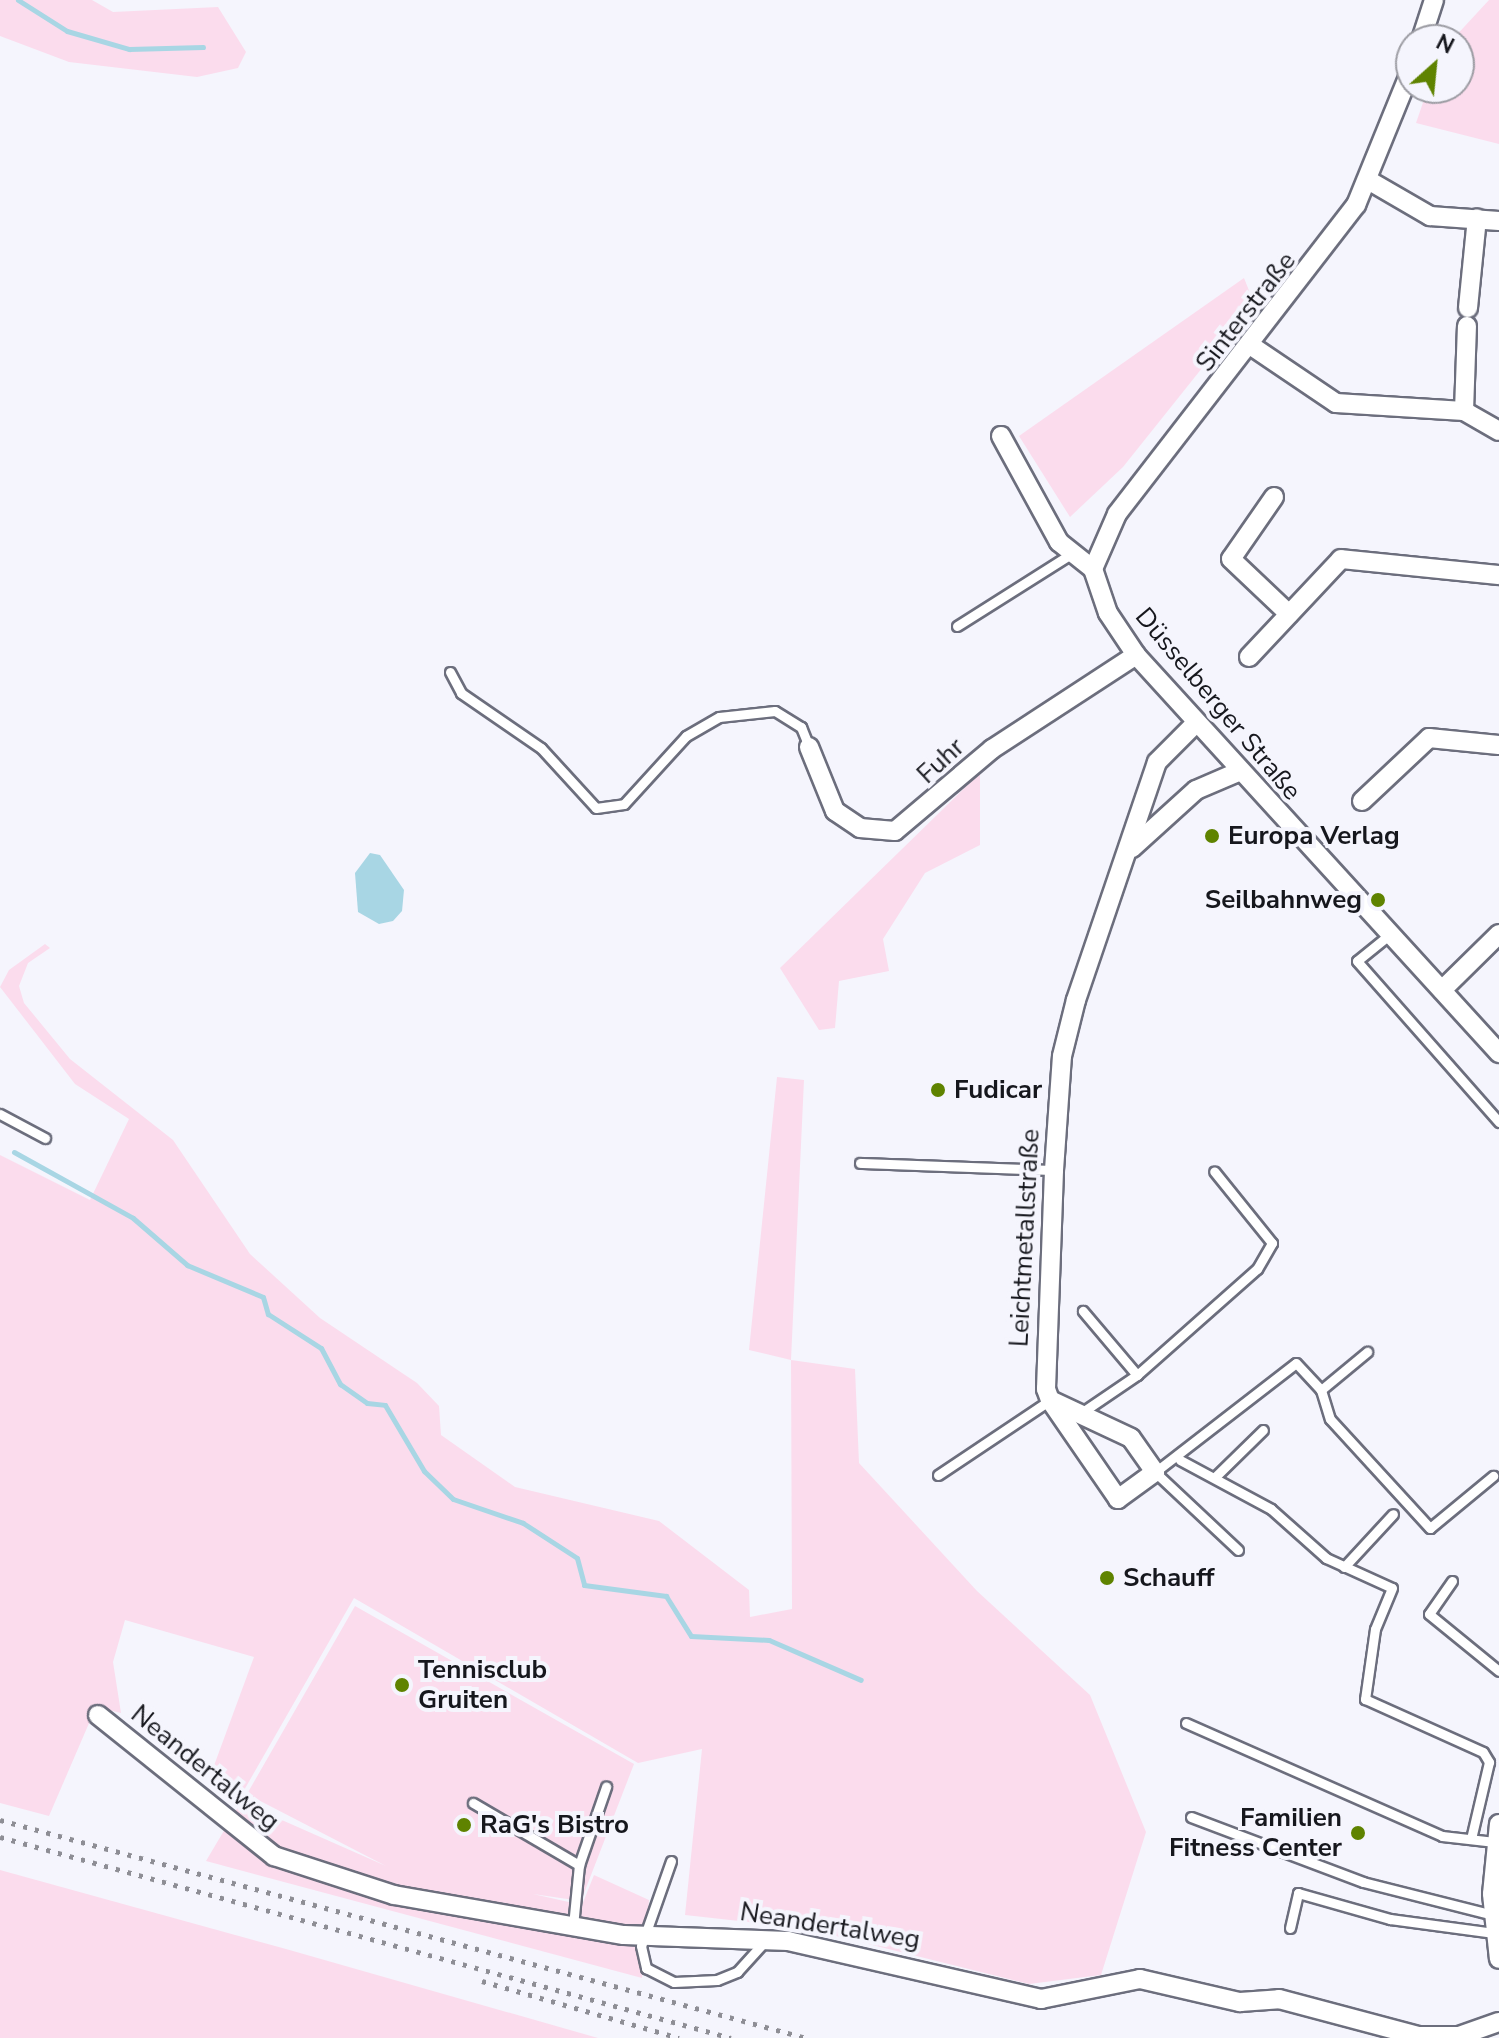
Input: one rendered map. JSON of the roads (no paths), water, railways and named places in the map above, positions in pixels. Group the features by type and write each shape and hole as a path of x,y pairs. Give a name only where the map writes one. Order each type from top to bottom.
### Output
{"street":[{"path":"1426,24 1434,0"},
{"name":"Sinterstraße","path":"1093,569 1117,514 1316,266 1368,180 1398,104"},
{"path":"1368,180 1430,216 1499,221"},
{"path":"1464,411 1477,218"},
{"path":"1253,347 1336,403 1464,411 1499,431"},
{"path":"1001,436 1071,554 1093,569"},
{"path":"1274,497 1231,559 1289,614"},
{"path":"1249,657 1341,559 1499,575"},
{"name":"Düsselberger Straße","path":"1093,569 1108,613 1136,655 1238,772 1499,1053"},
{"name":"Fuhr","path":"809,747 835,811 860,828 895,831 992,749 1136,655"},
{"name":"Leichtmetallstraße","path":"1155,1472 1118,1499 1050,1400 1044,1358 1054,1170 1064,1042 1157,762 1195,724"},
{"path":"1362,801 1429,738 1499,745"},
{"name":"Leichtmetallstraße","path":"1130,850 1196,790 1238,772"},
{"path":"1442,990 1499,934"},
{"path":"1050,1400 1131,1438 1155,1472"},
{"name":"Neandertalweg","path":"98,1715 274,1856 347,1884 573,1926 649,1936 768,1938 1041,1999 1140,1979 1240,2002 1279,1999 1418,2036 1459,2036 1499,2022"},
{"path":"1497,1833 1493,1924 1499,1959"}],"lane":[{"path":"957,626 1071,554"},
{"path":"450,672 461,693 541,748 596,808 624,804 686,736 719,717 775,711 801,727 809,747"},
{"path":"1389,935 1357,961 1499,1122"},
{"path":"0,1114 45,1138"},
{"path":"860,1163 1054,1170"},
{"path":"1081,1413 1137,1375 1257,1269 1272,1243 1214,1171"},
{"path":"1083,1311 1137,1375"},
{"path":"1367,1352 1321,1390 1330,1419 1430,1528 1493,1476"},
{"name":"Leichtmetallstraße","path":"1155,1472 1180,1460 1296,1363 1321,1390"},
{"path":"938,1475 1050,1400"},
{"path":"1215,1477 1263,1430"},
{"path":"1180,1460 1215,1477 1344,1567 1392,1588 1375,1629 1365,1699 1483,1752 1489,1762 1471,1839"},
{"path":"1155,1472 1238,1550"},
{"path":"1344,1567 1393,1514"},
{"path":"1452,1581 1429,1614 1499,1671"},
{"path":"1186,1723 1442,1836 1471,1839 1497,1833"},
{"path":"573,1926 579,1865 606,1787"},
{"path":"473,1803 579,1865"},
{"path":"1191,1817 1363,1882 1493,1924"},
{"path":"671,1861 650,1909 649,1936 639,1955 646,1968 674,1982 701,1983 737,1972 768,1938"},
{"path":"1290,1928 1298,1893 1390,1919 1493,1924"}],"water":[{"path":"370,853 380,855 404,890 402,911 393,921 379,924 358,912 355,873"}],"waterway":[{"path":"18,0 67,31 129,49 203,47"},
{"path":"14,1152 133,1218 187,1265 263,1297 268,1314 321,1348 340,1384 367,1403 385,1405 424,1471 453,1499 523,1523 577,1558 584,1585 666,1596 691,1636 769,1640 861,1680"}],"railway":[{"path":"0,1820 806,2038"},
{"path":"0,1837 731,2038"},
{"path":"482,1981 679,2038"}],"place":[{"name":"Europa Verlag","path":"1212,836"},
{"name":"Seilbahnweg","path":"1378,900"},
{"name":"Fudicar","path":"938,1090"},
{"name":"Schauff","path":"1107,1578"},
{"name":"Tennisclub Gruiten","path":"402,1685"},
{"name":"RaG's Bistro","path":"464,1825"},
{"name":"Familien Fitness Center","path":"1358,1833"}]}
